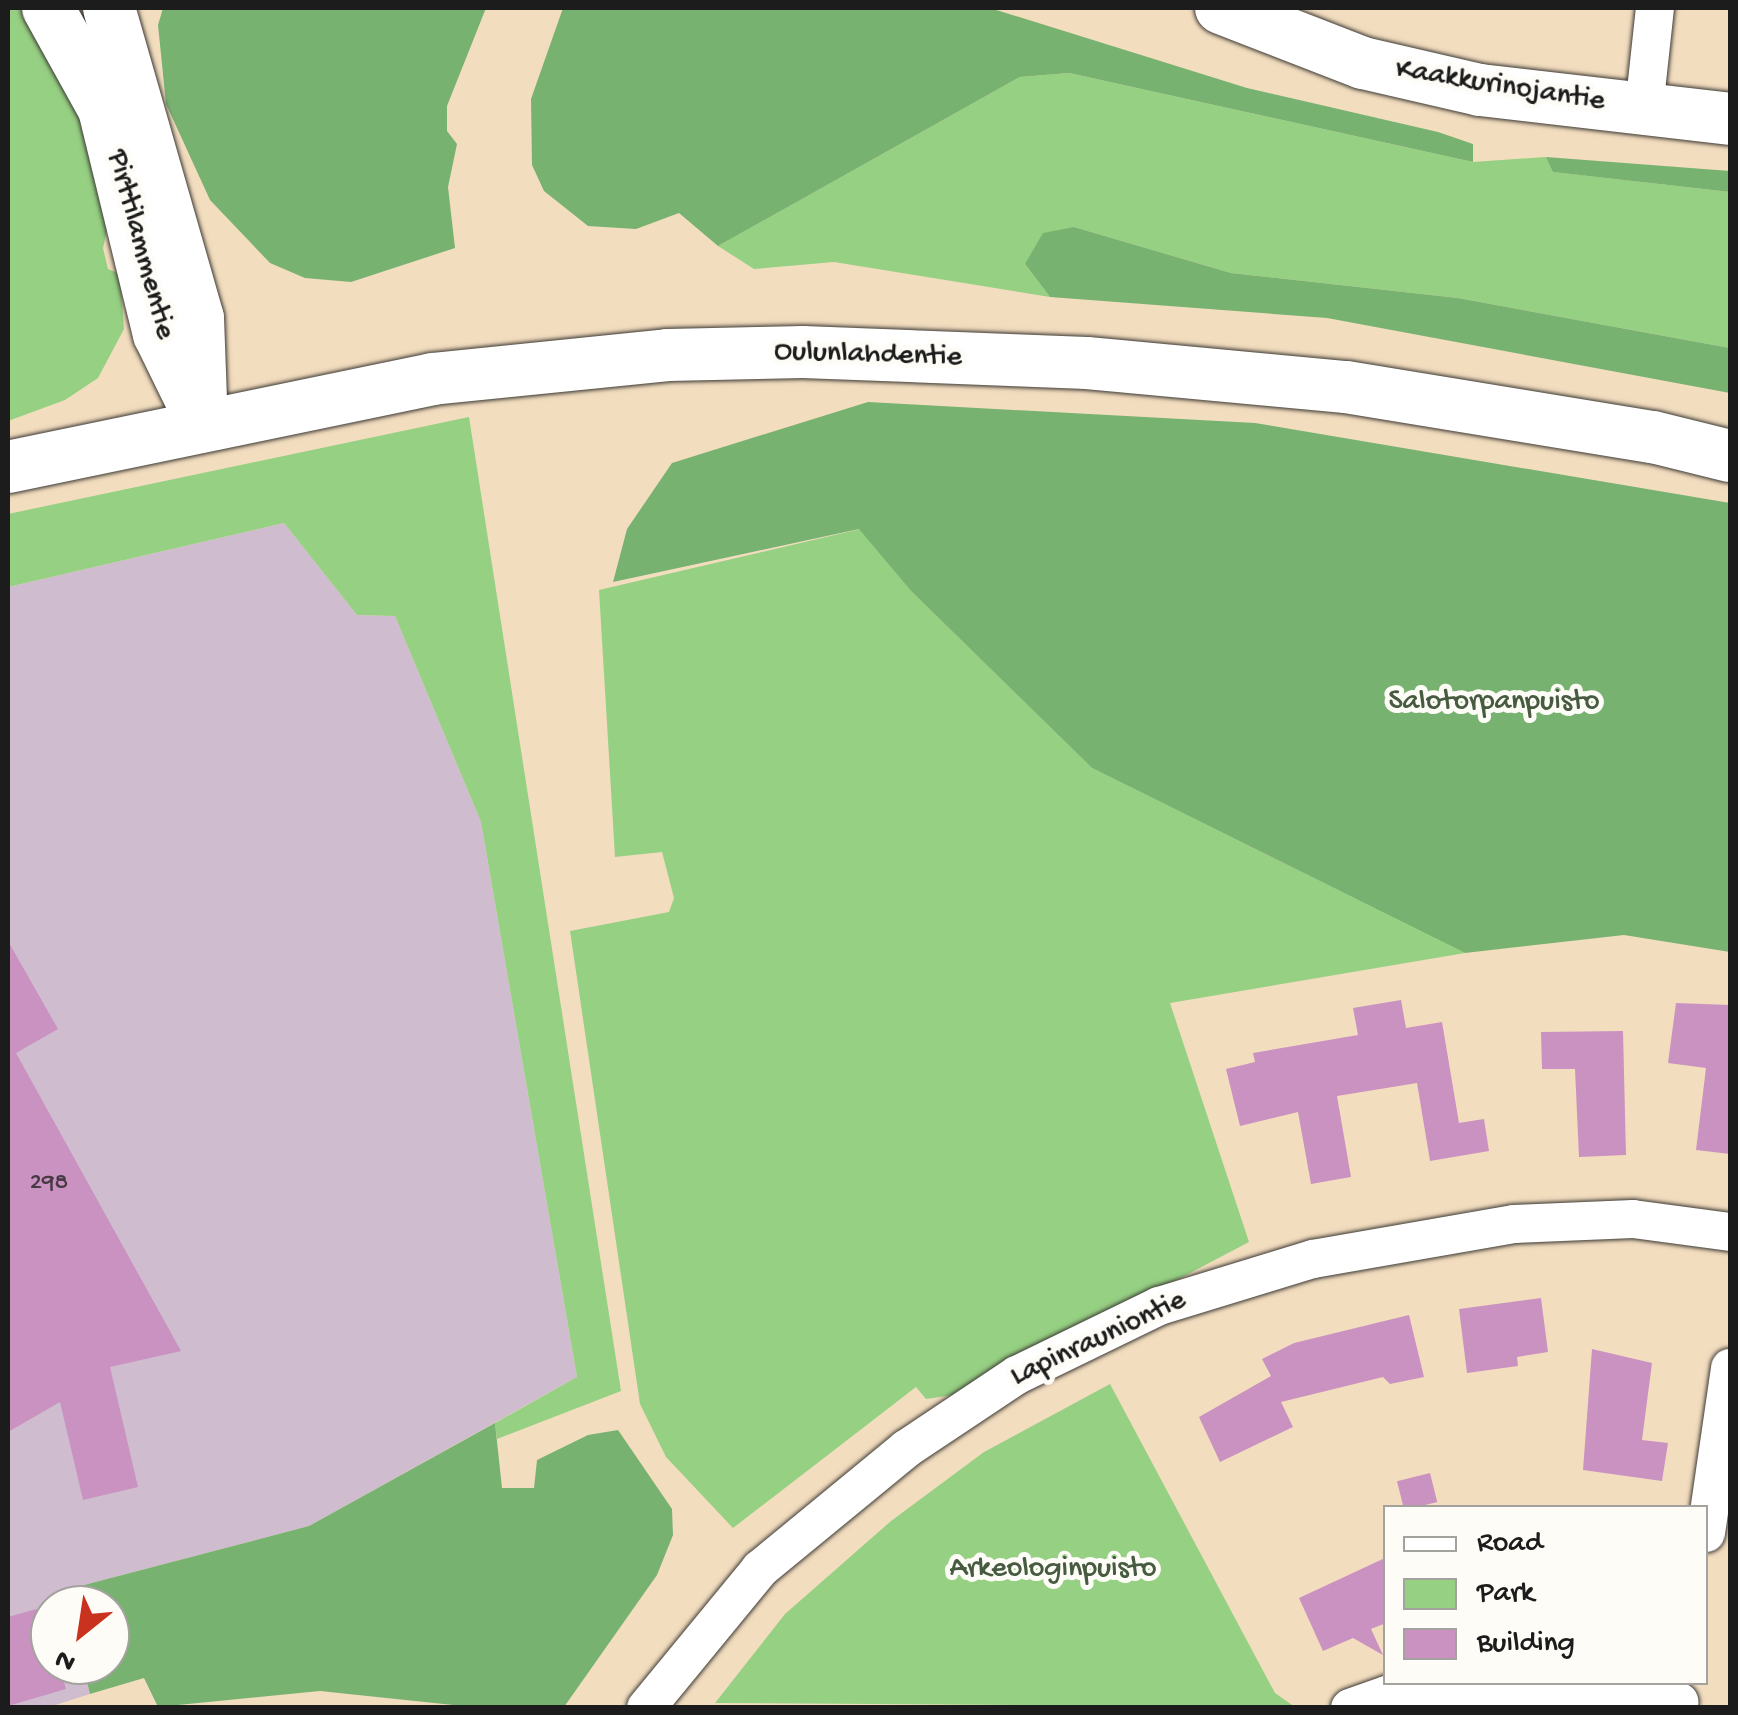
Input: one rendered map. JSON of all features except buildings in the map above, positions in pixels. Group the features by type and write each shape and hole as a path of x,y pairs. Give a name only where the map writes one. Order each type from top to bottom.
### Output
{"main road":[{"name":"Pirttilammentie","path":"48,8 104,109 159,334 202,422"},
{"name":"Pirttilammentie","path":"109,8 198,318 202,422"},
{"name":"Kaakkurinojantie","path":"1220,8 1363,63 1480,90 1730,119"},
{"name":"Oulunlahdentie","path":"8,467 202,422 432,379 668,355 802,352 1087,363 1346,386 1653,437 1730,456"}],"street":[{"path":"1644,109 1655,8"},
{"name":"Lapinrauniontie","path":"646,1708 760,1569 906,1448 1018,1375 1159,1306 1313,1260 1514,1224 1633,1219 1730,1232"},
{"path":"1708,1519 1730,1368"},
{"path":"1350,1708 1412,1686 1681,1697"}],"shaded area":[{"path":"284,523 357,615 395,616 481,822 577,1377 309,1526 84,1585 30,1585 30,1685 88,1685 90,1694 46,1708 8,1707 8,587"}],"green space":[{"path":"8,8 28,8 76,85 109,221 103,248 108,269 120,274 124,329 98,378 65,400 8,421"},
{"path":"163,8 486,8 447,106 447,131 457,144 448,187 455,248 351,282 305,278 270,263 210,200 166,104 158,25"},
{"path":"563,8 990,8 1247,88 1438,132 1473,144 1473,162 1069,73 1020,77 718,246 679,213 636,229 588,226 544,191 532,165 531,99"},
{"path":"1069,73 1473,162 1546,157 1554,172 1730,192 1730,348 1458,298 1231,273 1074,227 1025,264 1050,297 834,262 754,269 718,246 1020,77"},
{"path":"1546,157 1730,171 1730,192 1553,172"},
{"path":"1074,227 1231,273 1458,298 1730,348 1730,393 1327,318 1050,297 1025,264 1043,233"},
{"name":"Salotorpanpuisto","path":"868,402 1255,423 1730,503 1730,952 1624,935 1465,953 1092,768 911,591 859,529 613,582 627,529 672,463"},
{"path":"469,417 621,1391 497,1439 495,1423 577,1377 481,822 395,616 357,615 284,523 8,587 8,514"},
{"path":"860,529 911,591 1092,768 1465,953 1170,1003 1249,1242 960,1394 926,1399 916,1387 733,1528 666,1457 640,1404 570,931 669,912 674,898 662,852 615,857 599,590"},
{"name":"Arkeologinpuisto","path":"1110,1384 1275,1693 1295,1707 715,1703 785,1614 891,1521 984,1452"},
{"path":"495,1423 502,1488 534,1488 537,1460 588,1435 618,1430 672,1509 673,1535 657,1575 564,1707 472,1707 320,1691 158,1707 144,1678 130,1682 130,1585 84,1585 309,1526"},
{"path":"88,1685 120,1685 90,1694"}]}
